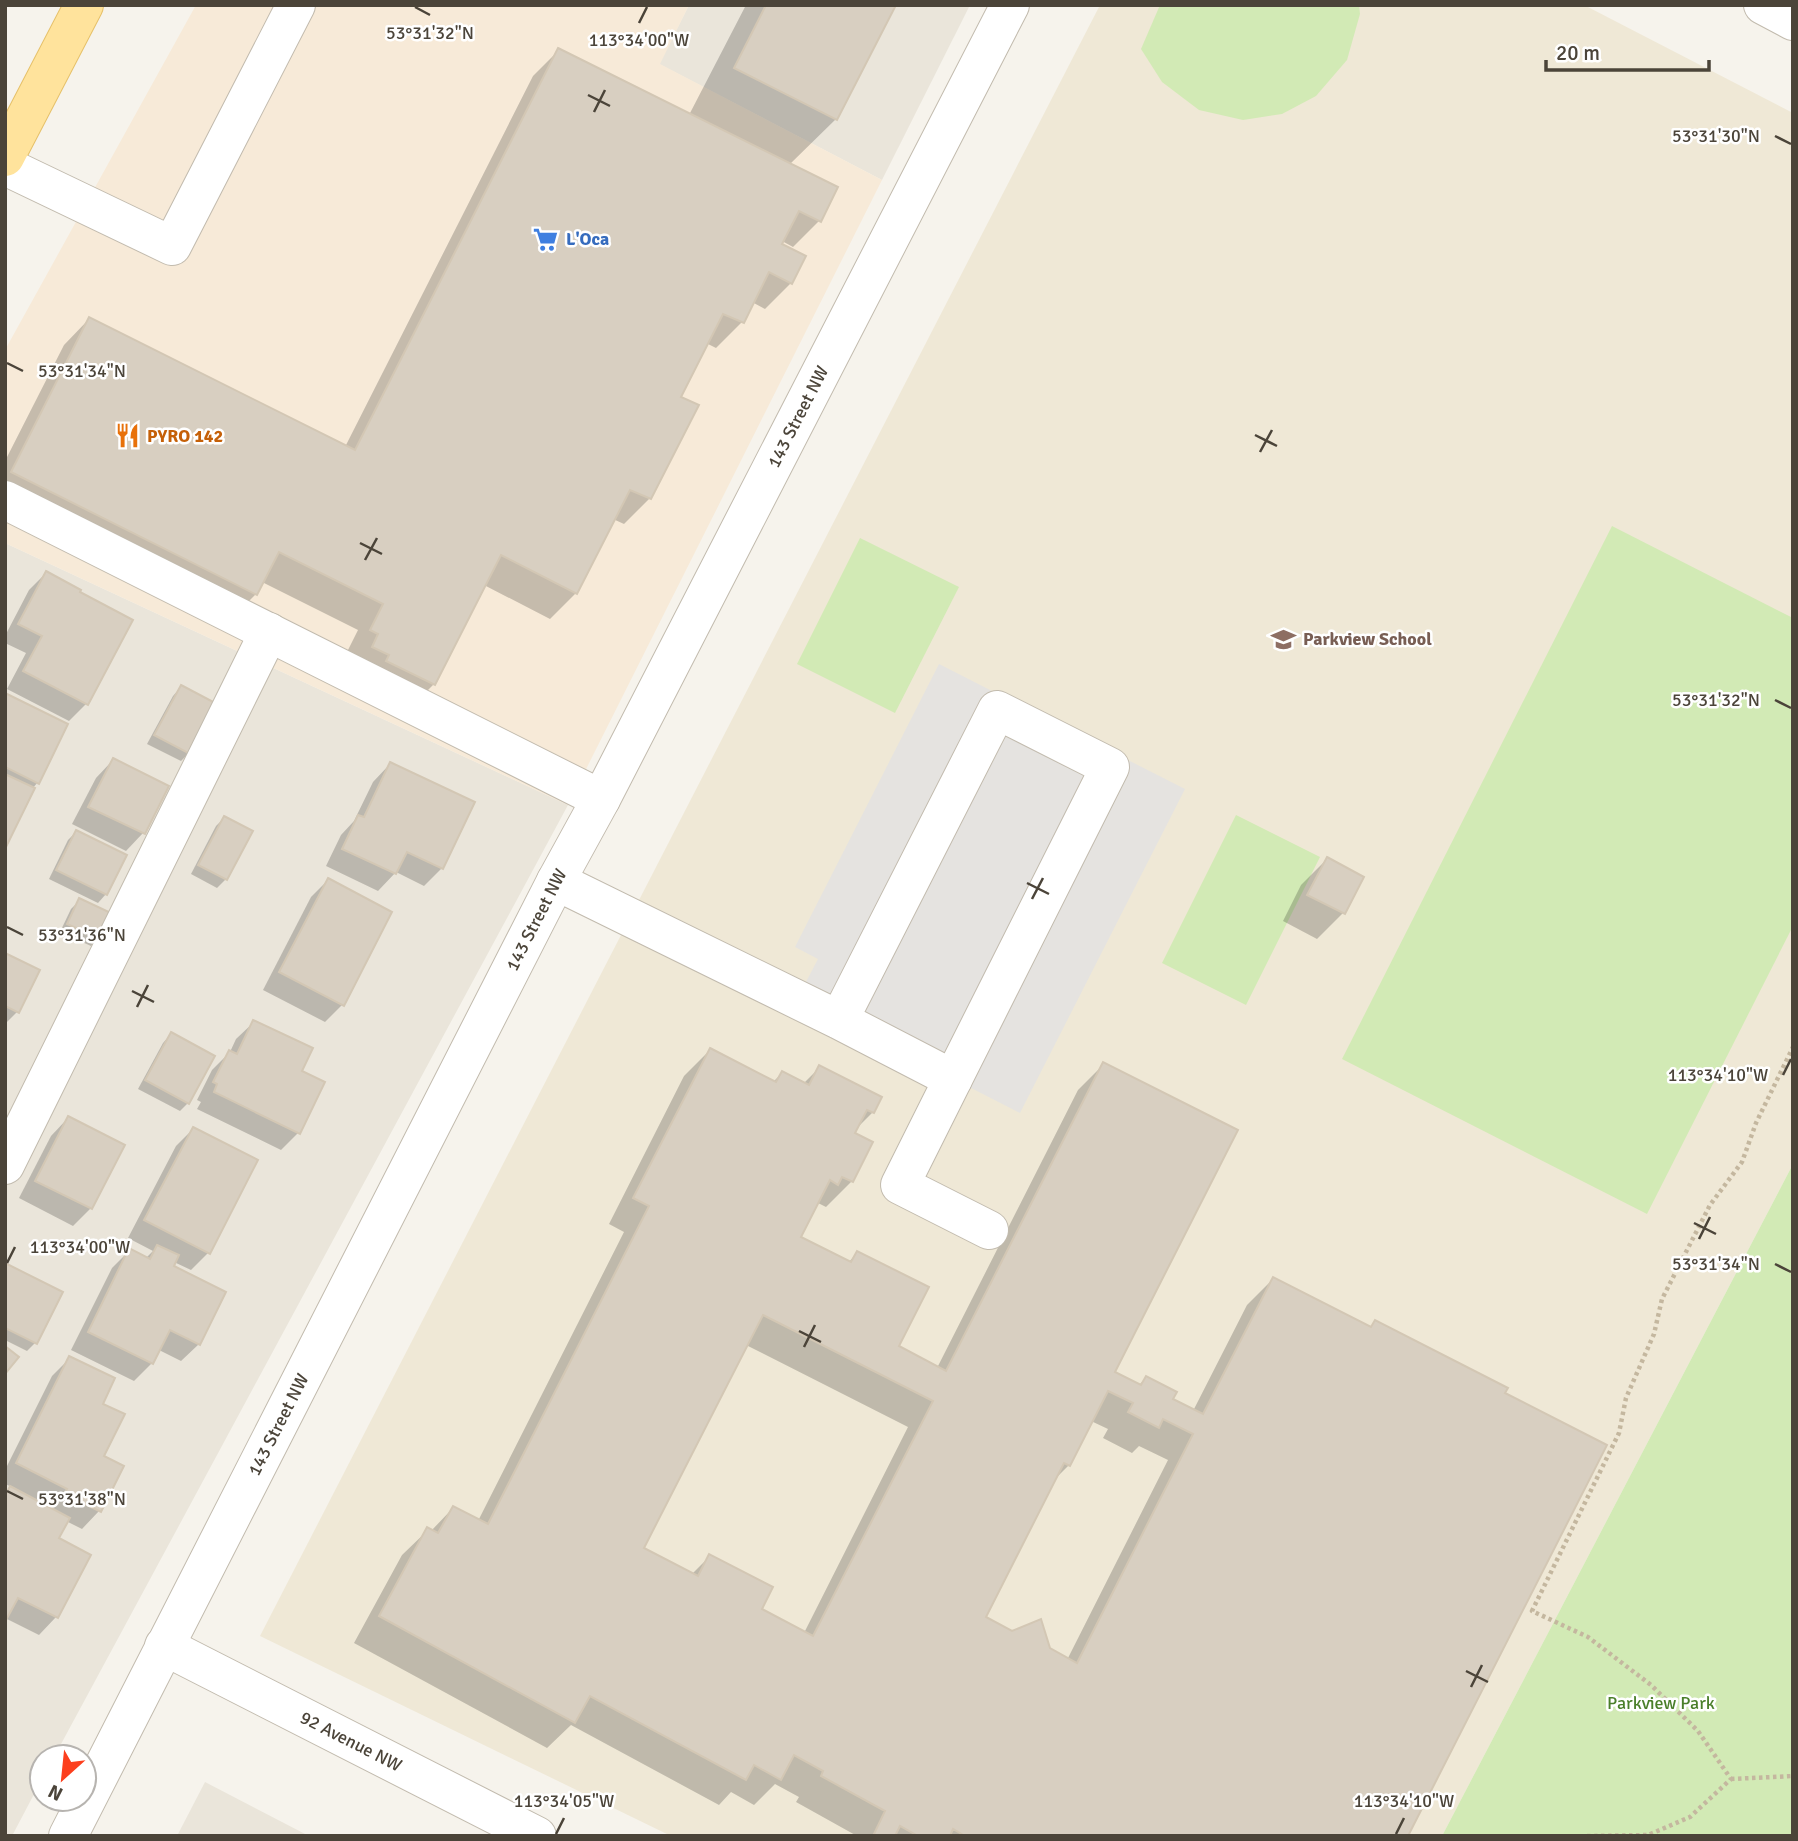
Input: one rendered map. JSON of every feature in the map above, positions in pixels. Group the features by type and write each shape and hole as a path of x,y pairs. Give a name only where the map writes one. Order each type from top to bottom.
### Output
{"main road":[{"path":"5,157 84,5"}],"street":[{"path":"5,166 173,246 296,5"},
{"name":"143 Street NW","path":"68,1836 556,881 601,799 1010,5"},
{"path":"1763,5 1793,21"},
{"path":"5,500 601,799"},
{"path":"5,1165 270,632"},
{"path":"839,1020 997,710 1110,767 900,1185 989,1230"},
{"path":"556,881 953,1079"},
{"name":"92 Avenue NW","path":"164,1646 537,1836"}],"path":[{"path":"1731,1779 1698,1731 1651,1685 1588,1637 1532,1611 1619,1433 1626,1398 1654,1334 1662,1299 1710,1205 1742,1162 1756,1123 1793,1047"},
{"path":"1587,1836 1648,1835 1690,1817 1731,1779 1793,1776"}],"shaded area":[{"path":"196,5 689,5 660,64 882,180 568,805 5,543 5,350"},
{"path":"689,5 970,5 882,180 659,64"},
{"name":"Parkview School","path":"1100,5 1584,5 1793,113 1793,1164 1442,1836 671,1836 260,1636"},
{"path":"5,543 568,805 62,1743 28,1743 28,1806 12,1836 5,1836"},
{"path":"939,664 1185,789 1020,1113 797,999 818,959 795,947"},
{"path":"205,1782 309,1836 177,1836"}],"green space":[{"path":"1160,5 1359,5 1360,14 1347,60 1316,96 1282,114 1243,120 1199,110 1162,82 1141,49"},
{"path":"1612,526 1793,618 1793,926 1647,1214 1342,1059"},
{"path":"860,538 959,587 895,713 797,664"},
{"path":"1236,815 1320,857 1246,1005 1162,963"},
{"name":"Parkview Park","path":"1793,1164 1793,1836 1442,1836"}],"building":[{"path":"766,5 896,5 837,120 734,68"},
{"path":"558,48 838,187 821,222 799,211 782,244 806,256 792,284 769,272 744,323 723,314 681,397 699,405 651,499 630,490 577,594 501,555 435,685 386,661 389,655 372,647 378,634 370,630 383,604 279,552 257,595 11,472 89,317 355,450"},
{"path":"46,571 133,620 88,705 23,671 42,636 18,624"},
{"path":"181,685 217,704 190,754 154,735"},
{"path":"5,693 68,724 39,784 5,767"},
{"path":"113,758 169,786 145,834 88,807"},
{"path":"390,762 475,802 443,869 407,852 396,874 342,849 358,815 364,817"},
{"path":"5,774 35,788 5,849"},
{"path":"224,816 253,831 227,880 198,865"},
{"path":"76,830 127,855 107,895 56,870"},
{"path":"1327,857 1364,877 1345,914 1307,895"},
{"path":"328,878 392,912 344,1006 279,972"},
{"path":"79,898 113,914 101,939 67,924"},
{"path":"5,953 40,970 19,1013 5,1006"},
{"path":"253,1020 313,1048 302,1071 325,1082 300,1134 214,1092 217,1084 213,1082 229,1050 237,1054"},
{"path":"171,1032 215,1056 189,1104 145,1080"},
{"path":"710,1048 776,1082 782,1071 809,1085 819,1065 882,1097 874,1113 867,1110 855,1133 873,1142 853,1182 842,1177 838,1185 830,1180 801,1237 851,1262 857,1251 929,1287 899,1346 946,1371 1103,1062 1238,1130 1115,1372 1141,1385 1146,1376 1177,1392 1173,1399 1203,1414 1273,1277 1371,1327 1375,1320 1508,1388 1505,1393 1607,1445 1408,1836 965,1836 953,1829 950,1836 918,1836 900,1826 895,1836 873,1836 885,1811 821,1776 823,1771 794,1755 781,1780 754,1765 746,1780 590,1696 575,1723 379,1616 427,1527 438,1533 453,1506 488,1524 649,1206 633,1198","holes":["763,1315 933,1401 813,1636 762,1609 773,1587 709,1554 698,1576 644,1548","1108,1391 1133,1403 1128,1412 1159,1428 1163,1419 1193,1434 1077,1663 1050,1648 1041,1619 1012,1631 986,1617 1064,1463 1070,1466"]},
{"path":"68,1116 125,1145 92,1209 35,1181"},
{"path":"193,1127 258,1160 210,1254 144,1220"},
{"path":"157,1245 179,1255 174,1266 226,1292 200,1345 170,1330 153,1364 88,1332 129,1248 150,1259"},
{"path":"5,1263 63,1292 37,1344 5,1328"},
{"path":"5,1346 19,1357 5,1374"},
{"path":"69,1356 115,1378 103,1404 125,1414 104,1456 124,1466 101,1512 64,1494 67,1489 16,1463"},
{"path":"10,1486 70,1518 59,1538 91,1555 58,1618 18,1598 5,1622 5,1496"}],"place":[{"name":"L'Oca","path":"546,239"},
{"name":"PYRO 142","path":"127,436"},
{"name":"Parkview School","path":"1283,639"}]}
